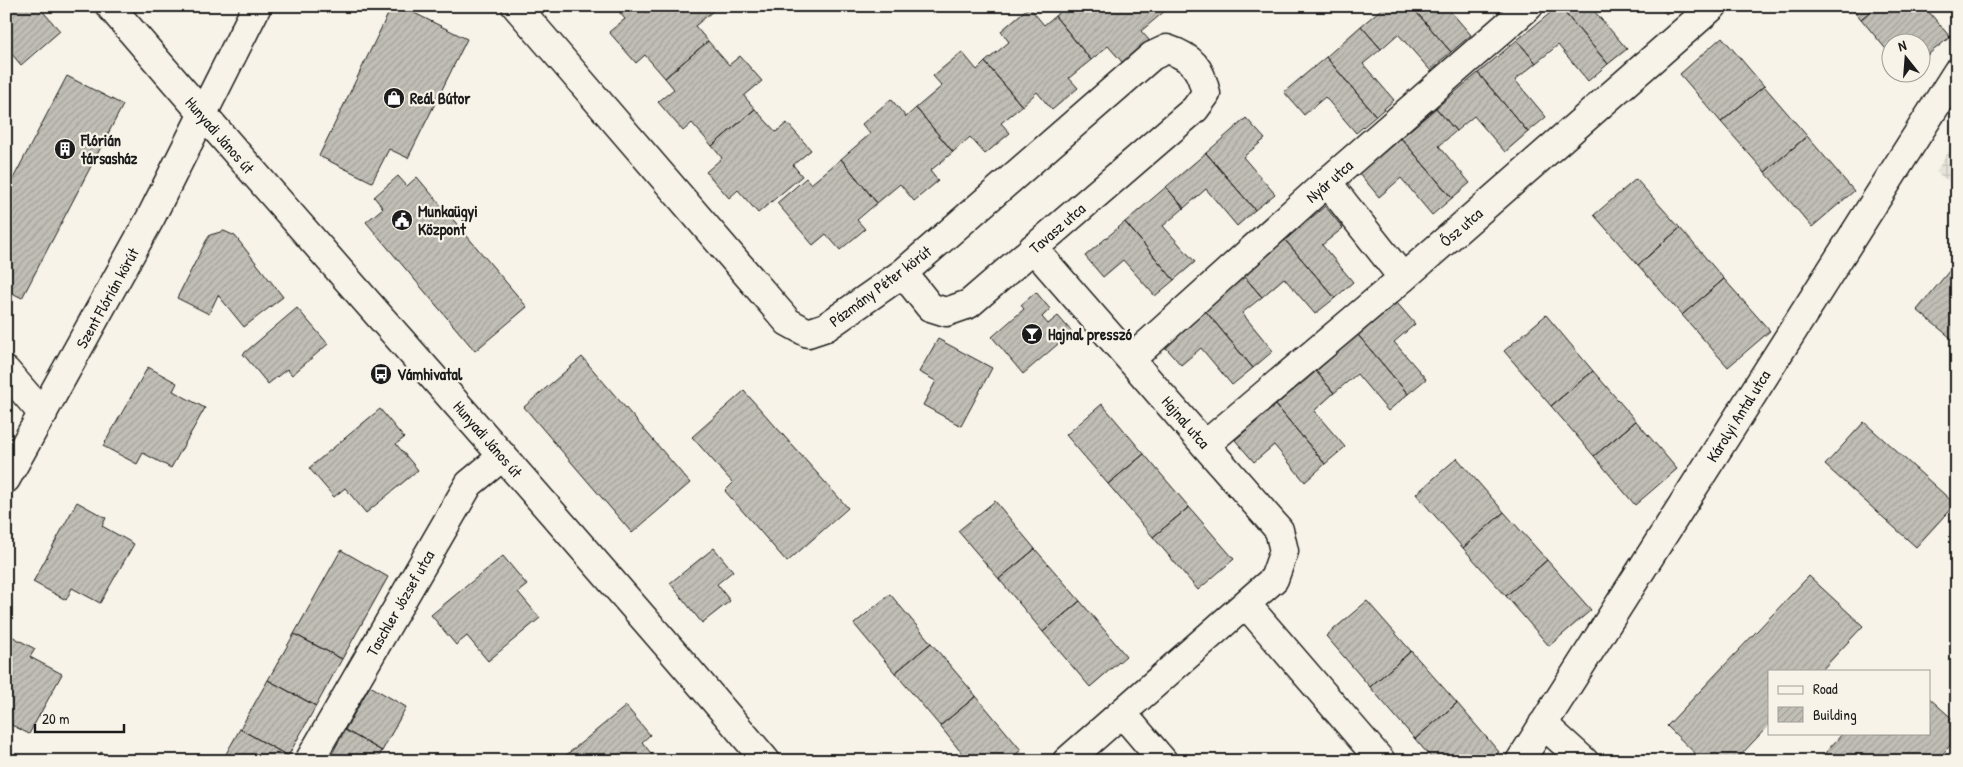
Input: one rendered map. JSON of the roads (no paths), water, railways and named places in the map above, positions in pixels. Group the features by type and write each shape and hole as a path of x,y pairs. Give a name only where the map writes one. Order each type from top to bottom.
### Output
{"street":[{"name":"Hunyadi János út","path":"110,6 202,114 503,456 762,759"},
{"path":"202,114 257,6"},
{"name":"Pázmány Péter körút","path":"516,6 788,322 808,333 826,327 903,273 1152,56 1167,49 1181,54 1194,64 1203,77 1206,94"},
{"name":"Nyár utca","path":"1131,359 1327,182 1529,6"},
{"name":"Ősz utca","path":"1205,445 1403,278 1713,6"},
{"name":"Károlyi Antal utca","path":"1520,761 1957,72"},
{"name":"Tavasz utca","path":"903,273 930,307 946,312 969,304 1195,110 1206,94"},
{"name":"Szent Flórián körút","path":"6,479 151,217 202,114"},
{"path":"1327,182 1403,278"},
{"name":"Hajnal utca","path":"1033,248 1279,530 1284,551 1274,579 1067,761"},
{"path":"6,371 43,414"},
{"name":"Taschler József utca","path":"309,761 469,484 503,456"},
{"path":"1246,604 1381,761"},
{"path":"1122,713 1163,761"},
{"path":"1543,724 1584,761"}],"place":[{"name":"Reál Bútor","path":"394,98"},
{"name":"Flórián társasház","path":"65,149"},
{"name":"Munkaügyi Központ","path":"402,220"},
{"name":"Hajnal presszó","path":"1032,334"},
{"name":"Vámhivatal","path":"381,374"}]}
